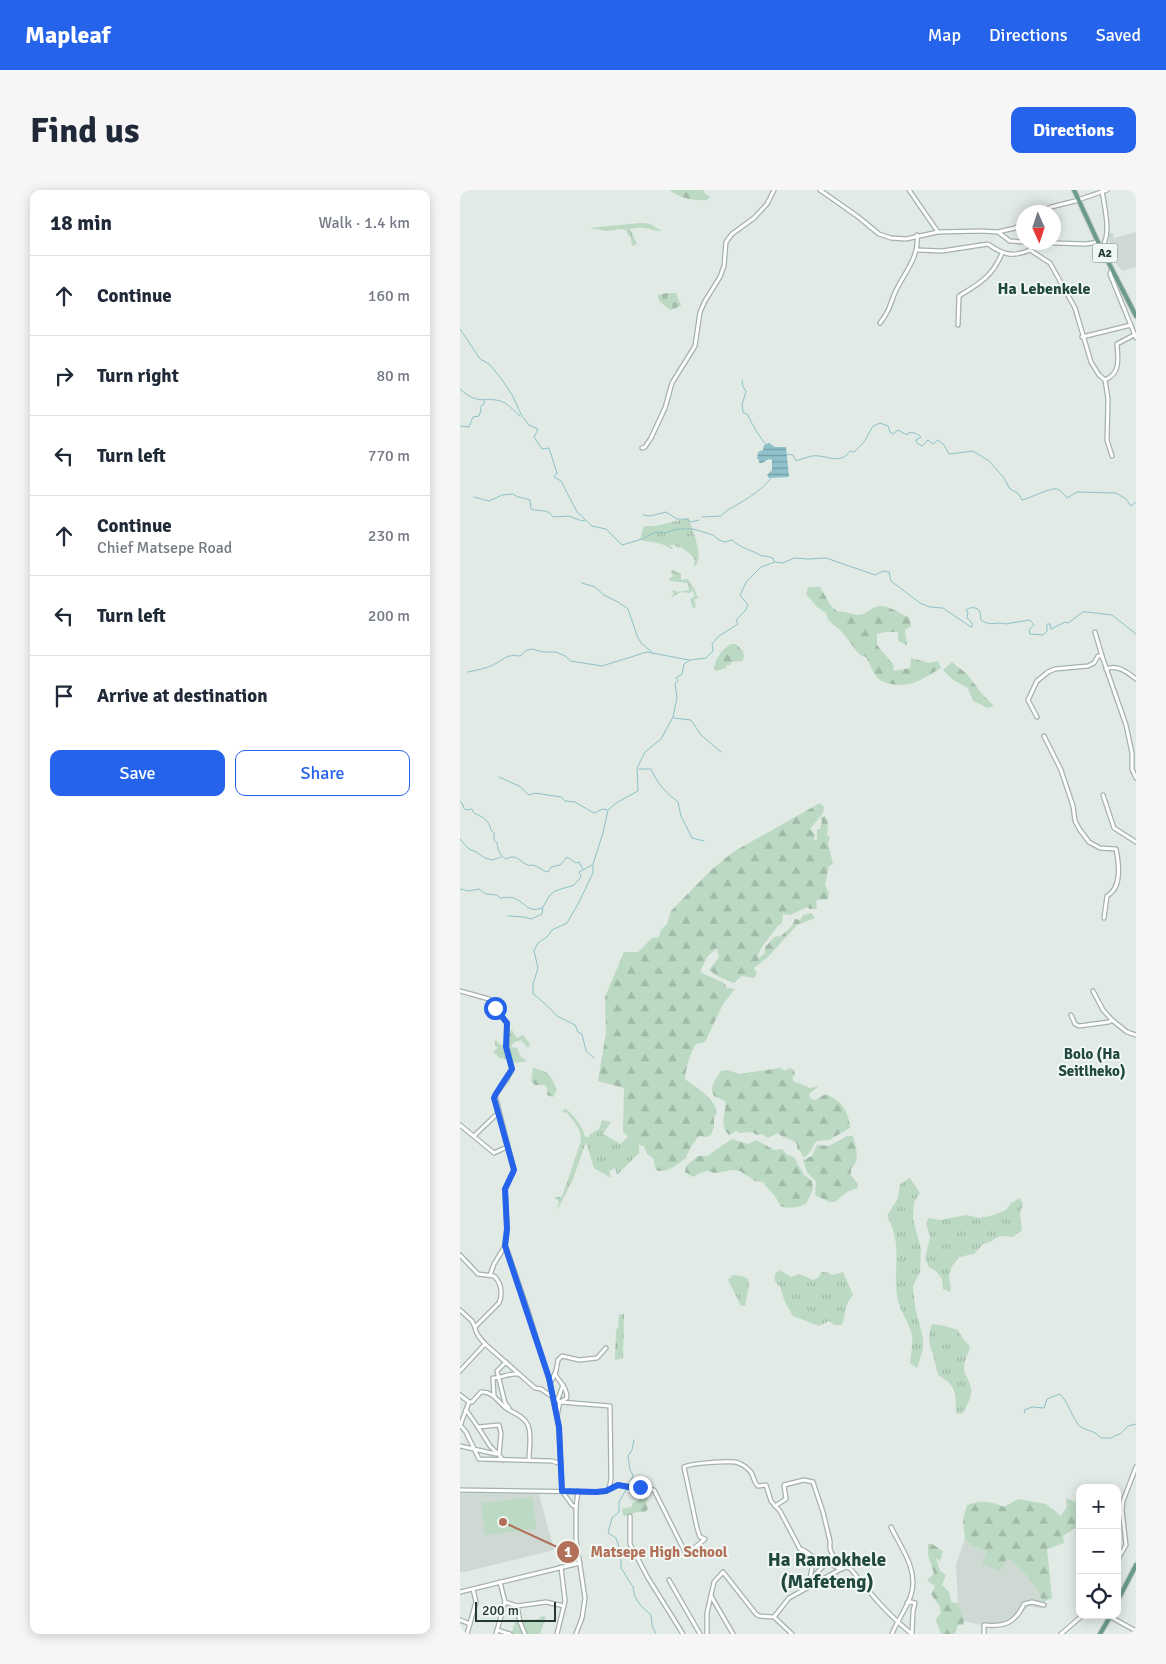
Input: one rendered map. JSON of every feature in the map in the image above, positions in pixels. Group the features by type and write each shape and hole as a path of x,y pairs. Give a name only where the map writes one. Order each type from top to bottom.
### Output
{"main road":[{"name":"A2","path":"1074,190 1136,316"},
{"path":"1121,1594 1136,1565"},
{"path":"1100,1634 1108,1619"}],"street":[{"path":"642,448 645,448 652,438 665,408 672,383 695,346 700,312 720,277 724,266 726,242 732,234 754,218 768,204 774,190"},
{"path":"820,190 879,234 890,238 906,239 917,235 938,232 998,232 1016,227"},
{"path":"909,190 938,232"},
{"path":"1058,205 1107,190"},
{"path":"1102,191 1106,223 1106,242 1102,247"},
{"path":"998,232 1010,241 1016,241"},
{"path":"880,323 890,309 894,295 912,263 917,250 917,235"},
{"path":"1061,244 1098,242"},
{"path":"917,250 942,251 988,244 1002,253 1024,253 1030,250 1050,263 1075,308 1082,337 1091,362 1099,375 1105,380 1108,399 1107,440 1112,456"},
{"path":"958,325 959,296 976,287 989,275 996,267 1002,253"},
{"path":"1105,380 1112,377 1119,364 1117,344 1135,336 1110,274 1112,269"},
{"path":"1082,337 1131,325"},
{"path":"1095,632 1126,725 1134,762 1132,769 1136,778"},
{"path":"1037,717 1028,700 1037,681 1055,669 1088,666 1094,663 1098,656 1102,656"},
{"path":"1106,669 1110,667 1121,669 1136,679"},
{"path":"1044,736 1061,770 1073,806 1075,821 1080,830 1090,842 1100,848 1116,849 1119,872 1117,883 1107,896 1104,918"},
{"path":"1102,795 1114,828 1136,842"},
{"path":"460,991 489,999 507,1023 506,1047 512,1069 495,1095 514,1170 505,1189 507,1229 505,1246 494,1264 490,1275"},
{"path":"1093,991 1103,1010 1112,1020 1127,1032 1136,1034"},
{"path":"1071,1015 1078,1026 1112,1020"},
{"path":"475,1136 499,1112"},
{"path":"460,1125 494,1152 507,1147"},
{"path":"505,1246 528,1311 550,1384 557,1416 562,1491 564,1496 576,1506"},
{"path":"460,1255 478,1274 490,1275 497,1278 499,1282 500,1303 475,1327"},
{"path":"460,1310 472,1321 476,1333 485,1344 535,1388 559,1401 610,1406 611,1479 609,1489"},
{"path":"460,1371 485,1344"},
{"path":"550,1384 555,1374 558,1360 562,1356 578,1360 597,1358 606,1348"},
{"path":"506,1362 498,1371 505,1403 510,1410"},
{"path":"494,1396 493,1378 509,1374 521,1375"},
{"path":"555,1374 564,1384 567,1392 567,1398 559,1401"},
{"path":"557,1416 559,1392 564,1384"},
{"path":"543,1391 551,1390"},
{"path":"529,1460 528,1426 523,1419 494,1396 485,1392 481,1392 472,1402 469,1402 460,1425 466,1432 479,1459 554,1461 561,1464"},
{"path":"460,1395 469,1402"},
{"path":"466,1410 490,1446 503,1460"},
{"path":"478,1426 499,1425 501,1433 498,1454"},
{"path":"460,1446 498,1454"},
{"path":"460,1490 596,1492 606,1491 618,1485 654,1490 685,1552 693,1549 705,1539 700,1537 692,1510 684,1467 688,1465 736,1462 752,1473 755,1484 758,1486 766,1485 772,1501 800,1549 825,1564 842,1569"},
{"path":"1121,1554 1126,1546 1122,1505 1136,1467"},
{"path":"775,1506 786,1499 784,1485 804,1480 813,1482 823,1512 833,1556 842,1569"},
{"path":"576,1634 582,1618 585,1598 576,1539 578,1492"},
{"path":"630,1516 630,1544 648,1578 683,1634"},
{"path":"891,1527 898,1542 908,1556 911,1566 912,1588 892,1634"},
{"path":"809,1555 812,1568 809,1586"},
{"path":"810,1580 833,1556"},
{"path":"460,1592 580,1563"},
{"path":"556,1634 564,1606 565,1593 561,1567"},
{"path":"774,1617 789,1598 846,1567 850,1568 875,1600 912,1634"},
{"path":"707,1634 707,1613 714,1582 724,1572 756,1614 774,1617 792,1634"},
{"path":"669,1580 700,1634"},
{"path":"500,1582 505,1602 496,1632 510,1634"},
{"path":"467,1634 476,1602 473,1589"},
{"path":"711,1596 734,1634"},
{"path":"505,1602 518,1606 546,1602 564,1606"},
{"path":"984,1634 984,1625 996,1626 1008,1623 1024,1604 1032,1602 1044,1605"},
{"path":"907,1603 915,1604 912,1634"},
{"path":"518,1606 520,1622 525,1634"},
{"path":"1061,1634 1078,1619"},
{"path":"1114,1619 1136,1631"},
{"path":"460,1620 470,1624"}],"shaded area":[{"path":"1136,232 1136,267 1122,271 1113,259 1108,234 1113,233 1114,238"},
{"path":"460,1493 539,1494 554,1550 460,1573"},
{"path":"965,1539 972,1546 1008,1558 1020,1567 1036,1587 1045,1606 1041,1608 1029,1606 1008,1625 986,1626 964,1621 958,1603 956,1564"}],"green space":[{"path":"669,190 704,190 703,192 710,197 707,200 697,200 682,197"},
{"path":"640,223 650,224 662,231 644,228 630,229 637,244 632,246 631,239 626,230 607,231 589,228"},
{"path":"676,293 681,306 670,310 659,301 658,295"},
{"path":"689,518 699,558 697,564 693,567 695,561 680,546 678,548 675,545 669,545 673,548 671,549 660,543 640,540 644,526 655,526"},
{"path":"673,570 681,574 681,580 688,579 694,588 698,598 694,600 696,607 693,608 690,599 695,596 692,590 690,593 681,592 670,598 674,594 672,591 674,590 677,592 689,590 688,583 670,581 669,579 674,576 670,572"},
{"path":"808,587 820,587 831,606 838,612 860,615 876,607 883,606 909,617 911,626 905,630 907,645 898,641 898,632 877,634 877,645 893,664 894,671 910,668 911,658 929,663 938,661 941,668 923,679 906,685 882,681 875,675 866,657 860,655 841,631 828,620 826,613 817,607 806,594"},
{"path":"731,644 736,644 743,651 744,657 742,661 731,662 726,668 716,671 714,668 718,657"},
{"path":"952,662 967,674 994,706 988,708 973,701 968,688 953,680 943,670"},
{"path":"820,803 824,807 823,813 810,829 815,834 814,841 817,839 817,829 820,829 822,821 820,818 825,816 828,822 827,835 830,837 828,844 833,864 829,866 825,885 829,894 827,900 819,899 816,901 817,909 807,907 791,915 783,914 782,923 762,947 758,959 765,953 765,947 776,936 780,937 792,926 795,919 800,920 803,915 811,913 815,918 797,925 767,958 754,968 757,974 754,978 741,976 734,983 717,976 709,970 719,957 717,948 707,957 700,972 724,983 727,988 735,989 723,1004 705,1042 695,1046 687,1066 685,1079 713,1102 717,1113 714,1117 714,1127 711,1135 706,1137 699,1136 691,1146 686,1158 668,1170 656,1170 653,1158 647,1154 644,1146 639,1145 623,1132 624,1088 598,1081 606,1033 605,997 624,952 638,952 652,938 659,937 661,930 667,924 671,911 709,872 733,852"},
{"path":"512,1030 517,1038 523,1035 530,1044 528,1048 521,1040 513,1043 511,1047 517,1048 521,1057 527,1061 515,1063 509,1056 506,1059 500,1058 493,1052 498,1048 495,1045 495,1040 502,1045 508,1043 508,1032"},
{"path":"533,1068 546,1072 551,1077 557,1090 553,1097 547,1095 547,1088 544,1084 535,1085 531,1081"},
{"path":"780,1068 785,1071 790,1068 794,1070 795,1075 792,1077 794,1082 810,1088 819,1086 809,1094 810,1098 815,1100 826,1094 840,1103 848,1116 850,1128 829,1140 817,1141 805,1157 797,1149 797,1144 778,1133 768,1138 762,1134 757,1135 752,1132 740,1133 736,1131 729,1135 723,1123 725,1101 714,1096 712,1089 713,1083 721,1071 728,1070 739,1074"},
{"path":"566,1109 578,1121 585,1137 589,1137 589,1135 599,1129 602,1120 611,1122 603,1134 621,1144 628,1136 639,1145 639,1153 617,1175 615,1168 609,1171 611,1178 594,1168 586,1142 573,1179 557,1211 559,1202 555,1197 562,1197 581,1141 576,1125 566,1112 563,1113 563,1110"},
{"path":"847,1136 853,1136 856,1149 857,1158 851,1169 851,1175 858,1184 858,1188 847,1192 835,1202 829,1202 815,1195 816,1182 807,1172 803,1160 812,1156 817,1145 829,1146"},
{"path":"732,1139 748,1144 756,1140 774,1150 782,1149 787,1155 794,1157 804,1175 812,1181 813,1189 806,1204 793,1208 780,1206 763,1182 755,1181 740,1171 733,1170 715,1173 707,1171 693,1177 685,1172 686,1166 698,1156 707,1156"},
{"path":"910,1178 920,1193 914,1202 913,1219 921,1249 920,1272 913,1286 915,1307 923,1338 923,1349 917,1368 910,1363 912,1336 898,1301 895,1236 887,1216 898,1198 900,1184"},
{"path":"1020,1198 1023,1204 1020,1213 1022,1230 1013,1237 1001,1236 983,1244 974,1254 959,1257 950,1272 950,1292 943,1289 942,1279 936,1271 929,1267 925,1258 930,1238 926,1223 929,1218 940,1220 966,1215 979,1218 990,1216 1006,1210 1011,1203"},
{"path":"780,1270 791,1277 799,1274 813,1280 819,1277 821,1272 832,1275 843,1272 853,1295 846,1307 842,1325 834,1325 829,1321 819,1326 793,1316 785,1302 780,1287 775,1281 775,1274"},
{"path":"733,1275 748,1279 749,1286 745,1306 741,1306 728,1280"},
{"path":"624,1314 623,1358 615,1360 616,1330 618,1328 619,1315"},
{"path":"932,1324 958,1330 970,1346 964,1369 971,1394 962,1414 956,1413 956,1400 952,1386 938,1375 929,1340"},
{"path":"642,1492 646,1492 648,1509 645,1512 623,1515 622,1509 631,1507"},
{"path":"533,1497 536,1529 485,1535 481,1503"},
{"path":"1066,1498 1076,1502 1076,1528 1063,1536 1064,1543 1047,1549 1052,1598 1043,1602 1028,1578 1008,1558 1000,1571 982,1564 987,1551 972,1546 965,1539 963,1520 967,1505 986,1502 1004,1507 1018,1499 1046,1504 1061,1516 1067,1506"},
{"path":"928,1544 932,1544 943,1551 940,1561 936,1558 940,1571 946,1575 942,1585 949,1592 951,1602 958,1603 964,1621 963,1625 958,1625 955,1634 941,1634 936,1619 941,1613 939,1605 931,1594 935,1586 927,1580 934,1574 928,1555"},
{"path":"542,1616 546,1617 540,1634 511,1634 516,1620 539,1619"}],"water":[{"path":"769,443 775,447 786,447 789,477 769,478 767,475 772,470 772,460 769,459 759,463 757,459 758,452 763,450 764,445"}],"waterway":[{"path":"460,329 480,359 489,364 501,378 529,425 538,429 534,437 542,449 549,448 557,473 554,477 561,481 577,512 592,526 606,529 622,545 642,539 655,532 664,533 678,529 693,529 713,535 725,542 732,540 762,556 773,558 774,561"},
{"path":"742,380 746,391 742,405 743,412 748,415 756,431 767,445"},
{"path":"460,389 473,398 505,403 520,416"},
{"path":"460,426 469,427 473,417 479,416 480,407 484,404 484,400"},
{"path":"785,454 793,455 796,461 812,456 842,458 850,451 854,452 864,442 873,426 880,423 888,426 893,434 898,430 907,435 908,433 916,434 921,437 916,440 922,446 928,440 933,444 938,440 944,445 949,454 973,451 989,461 1004,478 1010,489 1018,493 1022,500 1057,489 1067,498 1077,492 1116,493 1126,499 1131,506 1136,502"},
{"path":"702,517 721,516 756,493 771,478"},
{"path":"474,497 489,501 502,495 513,494 530,500 531,509 546,511 553,517 569,516 582,521 585,520"},
{"path":"643,515 650,516 666,512 677,519 687,519 691,522 699,520"},
{"path":"594,1058 586,1051 582,1034 578,1032 575,1025 557,1016 533,994 533,984 538,968 534,951 538,943 547,937 552,930 567,923 579,902 593,873 593,864 608,810 616,803 638,791 637,768 645,752 661,739 673,717 677,697 675,683 678,681 676,678 682,674 684,664 690,660 706,658 713,651 712,644 719,636 738,624 736,620 748,605 740,595 747,581 761,567 775,562 783,563 794,558 826,558 875,575 883,571 889,572 891,581 920,603 930,607 943,608 971,627 972,623 967,618 968,612 966,611 971,608 980,611 981,620 991,624 1030,620 1034,625 1029,630 1030,634 1043,635 1047,631 1047,624 1050,624 1051,629 1065,622 1068,623 1083,612 1087,612 1112,615 1136,634"},
{"path":"582,583 595,587 604,595 628,609 638,638 652,652"},
{"path":"468,672 490,666 508,656 520,656 527,650 532,649 543,652 556,652 571,661 602,666 647,652 689,660"},
{"path":"674,718 691,720 701,735 721,752"},
{"path":"639,769 651,769 662,787 678,802 681,816 692,838 704,841"},
{"path":"499,777 519,786 529,795 535,793 561,797 565,801 575,802 594,813 603,809 607,810"},
{"path":"460,801 466,810 472,809 474,813 487,821 494,833 494,840 497,843 499,852 506,859 515,857 525,864 533,865 548,872 551,867 560,865 567,857 576,863 579,862 583,869"},
{"path":"460,839 469,849 485,858 492,860 501,857"},
{"path":"508,916 531,919 542,914 543,907 550,895 555,891 574,885 581,877 579,872 592,865"},
{"path":"460,889 469,891 479,889 486,894 497,895 500,898 514,898 531,909 542,908"},
{"path":"1025,1413 1024,1410 1032,1407 1044,1408 1047,1399 1060,1394 1080,1426 1101,1438 1112,1438 1120,1434 1128,1426 1136,1424"},
{"path":"630,1485 633,1475 630,1470 628,1456 632,1450 634,1440"},
{"path":"627,1488 619,1502 619,1512 612,1518 608,1533 616,1538 621,1568 633,1587 635,1597 651,1615 652,1625 656,1634"}],"place":[{"name":"Matsepe High School","path":"503,1522"}],"district":[{"name":"Ha Lebenkele","path":"1044,289"},
{"name":"Bolo (Ha Seitlheko)","path":"1092,1062"},
{"name":"Ha Ramokhele (Mafeteng)","path":"827,1571"}],"route":[{"path":"495,1008 507,1023 506,1047 512,1069 494,1098 514,1166 514,1172 505,1186 504,1194 507,1229 505,1246 549,1378 559,1427 562,1491 606,1491 618,1485 634,1488 640,1487"}]}
